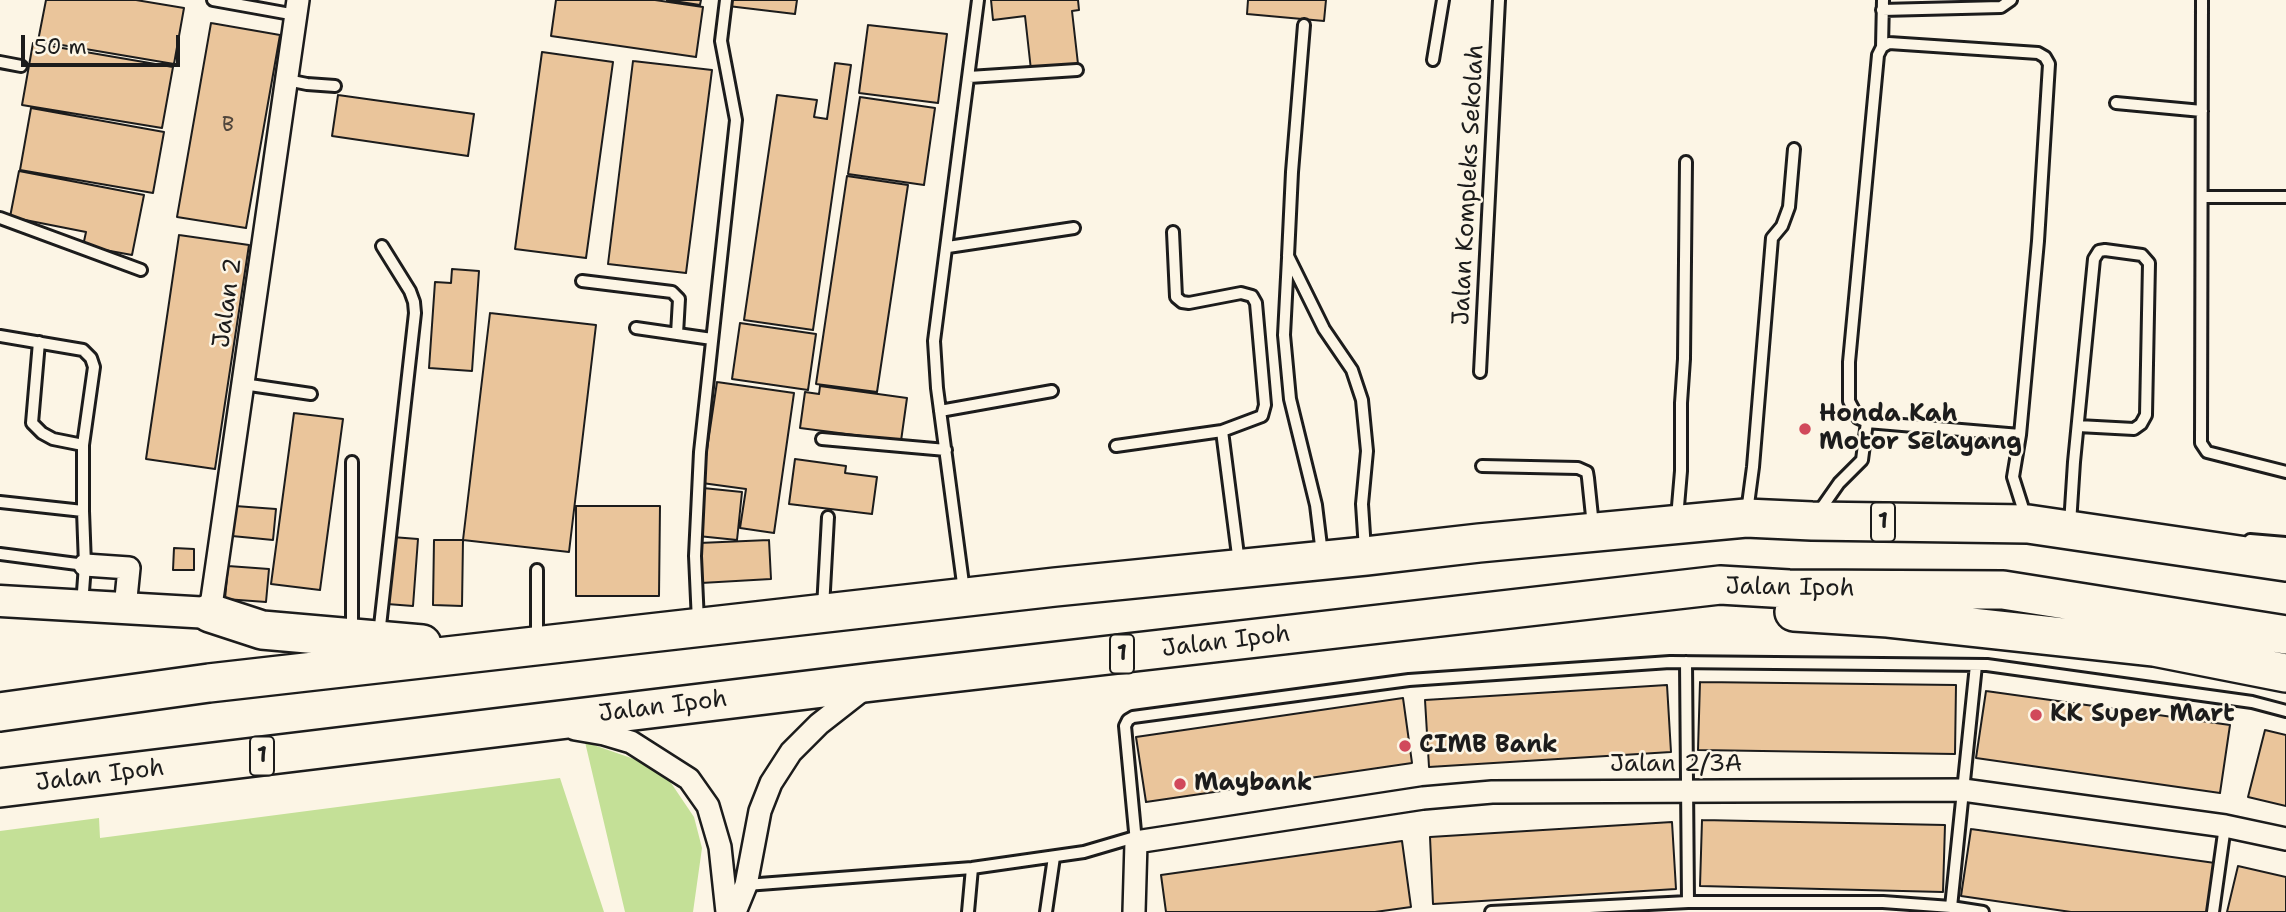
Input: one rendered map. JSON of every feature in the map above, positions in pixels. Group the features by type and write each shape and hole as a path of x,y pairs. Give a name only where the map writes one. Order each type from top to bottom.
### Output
{"highway":[{"name":"1","path":"0,712 209,683 964,597 1746,518 2028,524 2070,528 2286,562"},
{"path":"1720,585 1790,611 1888,618 2154,647 2286,673"},
{"name":"Jalan Ipoh","path":"0,788 873,682 1720,585 1789,589 2003,590 2286,635"},
{"path":"210,613 262,631 492,651"},
{"path":"209,683 242,658 246,648 242,638 220,625 210,613"}],"street":[{"name":"Jalan 2","path":"210,613 297,7"},
{"path":"85,565 129,568 125,608"},
{"path":"0,601 210,613"},
{"path":"735,912 746,885 760,811 771,783 791,752 819,724 873,682"},
{"path":"524,724 604,734 631,742 690,779 708,806 720,847 727,912"},
{"name":"Jalan 2/3A","path":"1136,840 1437,797 1492,792 1963,790 2225,826 2286,839"},
{"path":"1134,912 1136,840"}],"lane":[{"path":"213,0 297,7"},
{"path":"698,629 695,556 700,452 736,120 722,41 726,0"},
{"path":"964,597 940,411 934,341 978,0"},
{"path":"1433,60 1443,0"},
{"name":"Jalan Kompleks Sekolah","path":"1480,372 1499,0"},
{"path":"2011,0 2001,7 1883,5 1882,47 1878,55 1849,362 1849,401 1858,418 1867,422 2020,435"},
{"path":"2202,0 2201,443 2207,452 2286,472"},
{"path":"1304,25 1292,172 1284,335 1290,399 1316,505 1323,560"},
{"path":"1882,47 1889,43 1916,44 2038,53 2045,57 2049,64 2038,241 2020,435 2013,477 2028,524"},
{"path":"0,62 21,66"},
{"path":"969,77 1077,70"},
{"path":"287,80 335,86"},
{"path":"2116,103 2202,111"},
{"path":"1746,518 1753,467 1772,238 1782,226 1789,207 1794,149"},
{"path":"1676,524 1681,471 1686,162"},
{"path":"2202,197 2286,197"},
{"path":"0,218 141,270"},
{"path":"948,247 1074,228"},
{"path":"1115,446 1222,431 1262,416 1265,405 1256,303 1252,296 1241,293 1182,302 1176,296 1173,232"},
{"path":"365,638 415,313 410,290 382,246"},
{"path":"2070,528 2078,426 2094,259 2099,251 2105,250 2142,255 2149,263 2146,415 2134,429 2078,426"},
{"path":"1288,256 1324,329 1352,370 1362,400 1367,451 1362,504 1366,556"},
{"path":"582,281 672,292 679,299 677,334"},
{"path":"636,328 712,339"},
{"path":"0,336 83,351 91,358 94,367 83,445 85,565 82,605"},
{"path":"39,342 32,423 53,439 83,445"},
{"path":"243,384 311,394"},
{"path":"940,411 1052,391"},
{"path":"1812,521 1839,483 1863,460 1867,422"},
{"path":"1222,431 1240,569"},
{"path":"822,439 946,450"},
{"path":"352,462 365,638"},
{"path":"1482,466 1567,466 1587,472 1594,532"},
{"path":"0,502 83,511"},
{"path":"823,614 828,517"},
{"path":"2125,537 2204,538"},
{"path":"2243,539 2286,543"},
{"path":"0,554 85,565"},
{"path":"537,570 537,646"},
{"path":"1686,662 1688,902"},
{"path":"746,885 972,869 1084,852 1136,840 1125,726 1128,720 1409,680 1686,662 1976,665 2252,702 2286,711"},
{"path":"1951,907 1976,665"},
{"path":"2213,912 2225,826"},
{"path":"1046,912 1054,857"},
{"path":"968,912 972,869"},
{"path":"1491,912 1688,902 1883,902 1983,912"}],"green space":[{"path":"585,742 634,759 669,780 694,817 702,848 693,912 625,912"},
{"path":"560,778 604,912 0,912 0,831 99,818 100,838"}],"building":[{"path":"46,0 136,0 184,8 174,64 38,41"},
{"path":"556,0 655,0 703,7 696,57 551,36"},
{"path":"667,0 701,0 700,5"},
{"path":"729,0 797,0 795,14 728,6"},
{"path":"991,0 1078,0 1079,10 1072,11 1078,64 1031,70 1025,16 993,20"},
{"path":"1248,0 1326,0 1324,21 1247,14"},
{"path":"211,23 280,35 246,228 177,217"},
{"path":"868,25 947,34 938,103 859,93"},
{"path":"33,43 173,67 162,128 22,105"},
{"path":"542,52 613,62 586,258 515,249"},
{"path":"633,61 712,70 686,273 608,264"},
{"path":"835,63 851,65 813,330 744,320 777,95 817,100 814,117 827,119"},
{"path":"338,95 474,114 468,156 332,136"},
{"path":"860,97 935,108 924,185 848,174"},
{"path":"31,108 164,132 153,193 20,170"},
{"path":"19,171 144,195 132,255 83,246 86,232 10,217"},
{"path":"847,176 908,185 877,392 816,384"},
{"path":"179,235 249,245 215,469 146,459"},
{"path":"452,269 479,271 472,371 429,368 435,282 451,283"},
{"path":"490,313 596,325 569,552 463,540"},
{"path":"740,323 816,334 808,390 732,379"},
{"path":"717,382 794,393 774,533 740,528 746,489 702,483"},
{"path":"820,386 907,398 901,441 800,428 805,392 819,394"},
{"path":"294,413 343,419 320,590 271,584"},
{"path":"795,459 846,466 845,473 877,477 872,514 789,504"},
{"path":"703,488 742,492 737,540 698,536"},
{"path":"235,506 276,509 273,540 232,536"},
{"path":"576,506 660,506 659,596 576,596"},
{"path":"392,537 418,539 413,606 387,604"},
{"path":"434,540 463,540 462,606 433,605"},
{"path":"769,540 771,579 701,583 699,543"},
{"path":"174,548 194,549 194,570 173,570"},
{"path":"228,566 269,569 266,602 225,599"},
{"path":"1700,682 1956,685 1955,754 1698,750"},
{"path":"1667,685 1671,752 1429,767 1425,700"},
{"path":"1986,691 2230,725 2220,793 1976,758"},
{"path":"1403,698 1412,763 1146,802 1136,737"},
{"path":"2265,730 2286,735 2286,806 2248,797"},
{"path":"1702,820 1945,825 1943,892 1700,886"},
{"path":"1672,822 1676,889 1433,904 1430,837"},
{"path":"1971,829 2215,863 2208,912 2071,912 1961,896"},
{"path":"1402,841 1411,907 1375,912 1166,912 1161,875"},
{"path":"2238,866 2286,877 2286,912 2227,912"}],"place":[{"name":"Honda Kah Motor Selayang","path":"1805,429"},
{"name":"KK Super Mart","path":"2036,715"},
{"name":"CIMB Bank","path":"1405,746"},
{"name":"Maybank","path":"1180,784"}]}
